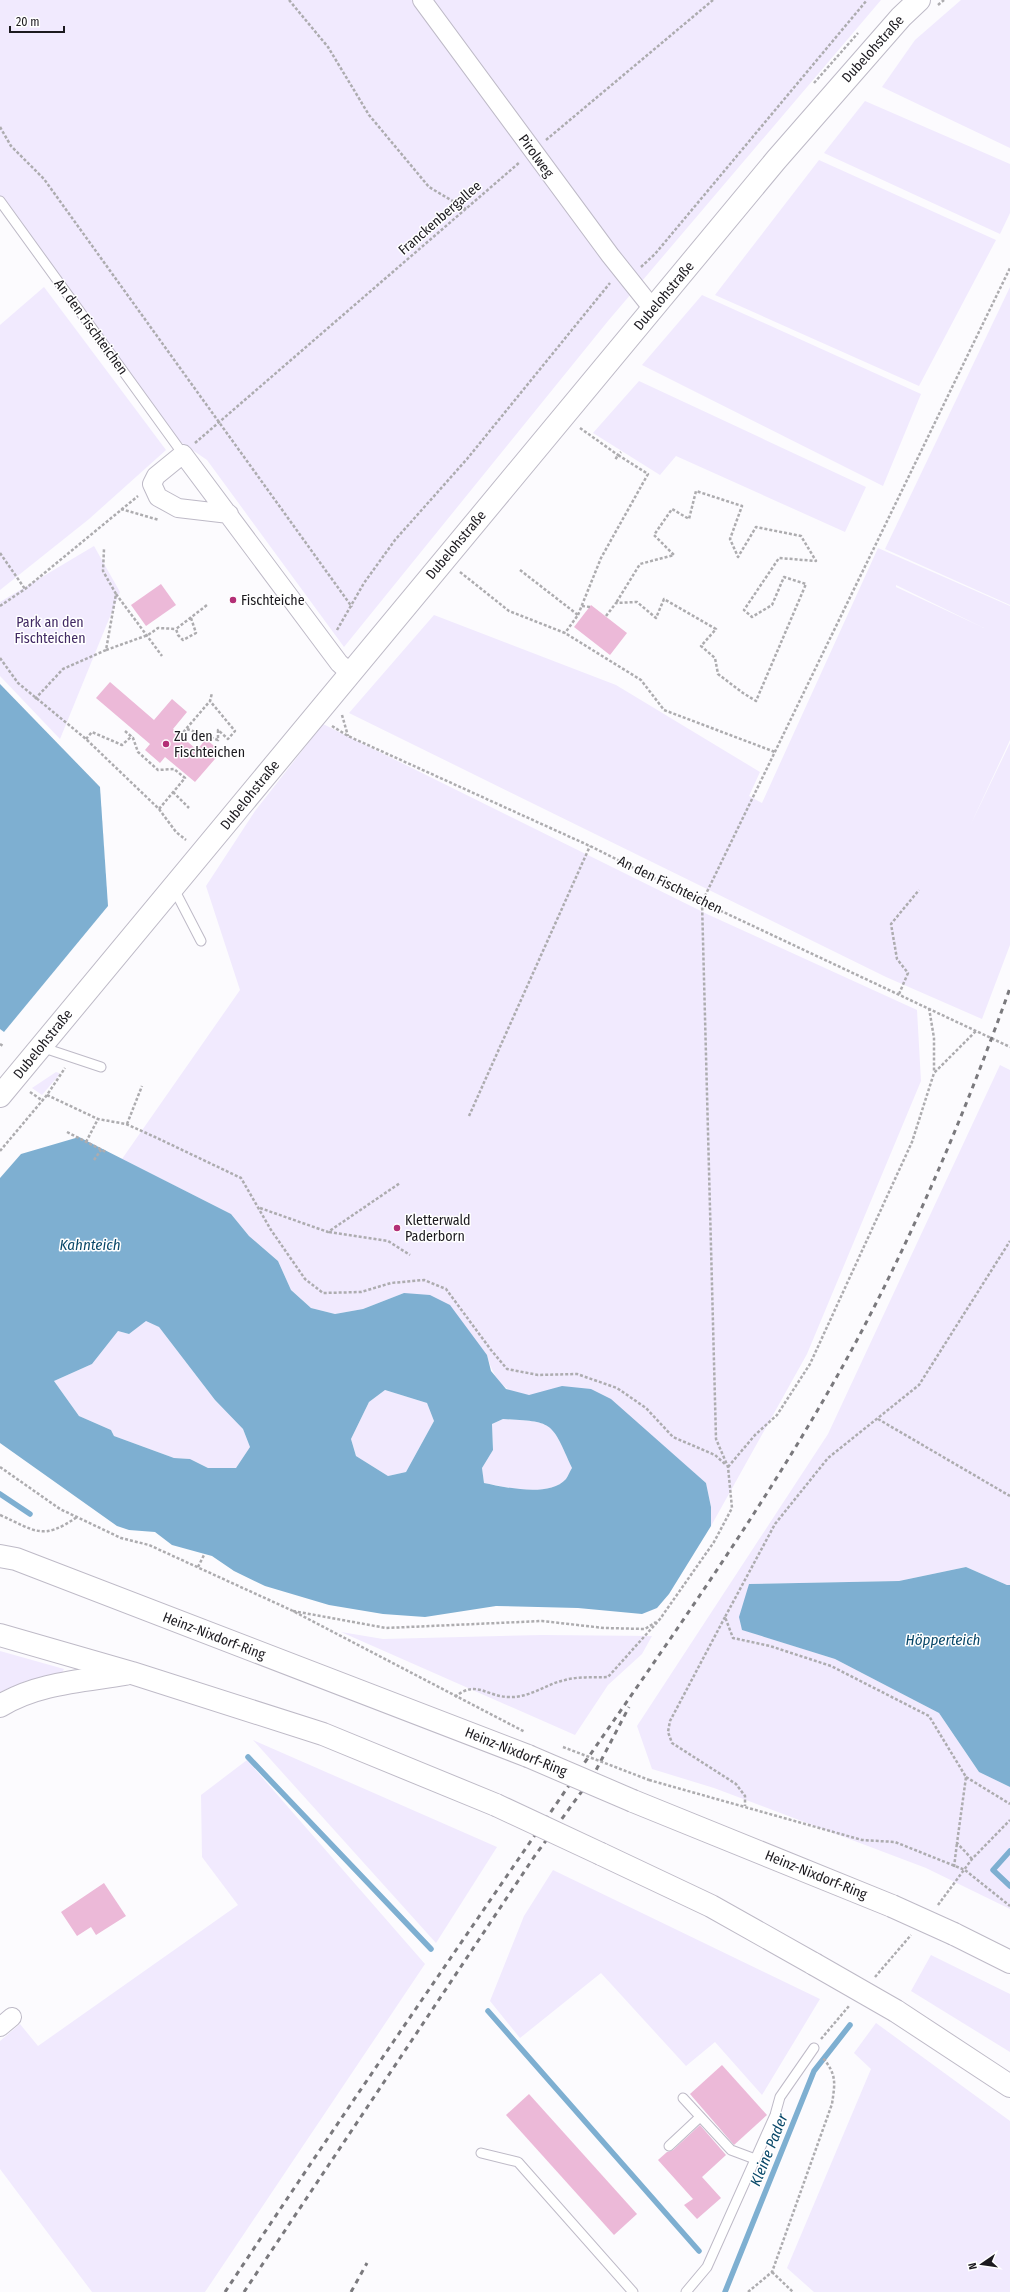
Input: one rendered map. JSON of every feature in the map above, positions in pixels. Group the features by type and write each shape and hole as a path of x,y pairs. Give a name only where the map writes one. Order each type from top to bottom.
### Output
{"main road":[{"name":"Dubelohstraße","path":"0,1096 776,160 901,17 919,0"},
{"name":"Heinz-Nixdorf-Ring","path":"5,1555 528,1756 634,1801 892,1906 954,1934 1010,1962"},
{"path":"0,1635 132,1673 323,1734 496,1805 711,1906 896,2011 1010,2086"},
{"path":"0,1706 11,1699 38,1689 132,1673"}],"street":[{"name":"Pirolweg","path":"422,0 625,275 653,309"},
{"path":"183,454 156,476 152,484 158,497 178,508 229,514"},
{"name":"An den Fischteichen","path":"183,454 327,647 350,673"}],"lane":[{"name":"An den Fischteichen","path":"0,201 183,454"},
{"path":"173,887 201,941"},
{"path":"40,1047 101,1067"},
{"path":"686,2292 707,2267 775,2115 780,2097 814,2048"},
{"path":"683,2098 731,2150 755,2159"},
{"path":"669,2146 700,2117"},
{"path":"481,2153 518,2162 633,2292"}],"path":[{"path":"289,0 328,47 370,115 429,187 466,208"},
{"name":"Franckenbergallee","path":"183,454 220,424 466,208 713,0"},
{"path":"327,647 352,607 364,583 395,540 467,459 625,275 655,254 866,0"},
{"path":"0,127 11,146 44,179 352,607"},
{"path":"455,1697 463,1690 475,1688 509,1697 527,1695 565,1680 608,1678 660,1619 714,1542 732,1508 728,1467 716,1439 702,902 878,544 1010,268"},
{"path":"565,633 578,615 601,558 648,474 579,428"},
{"path":"615,460 621,452"},
{"path":"0,606 25,590 152,484"},
{"path":"606,616 616,603 640,564 674,555 654,535 672,509 689,519 696,492 742,506 730,539 738,557 756,527 801,536 816,561 779,558 744,610 752,617 772,605 784,577 806,584 756,701 718,674 715,658 701,646 716,629 664,599 656,618 637,602 616,603"},
{"path":"121,509 160,520"},
{"path":"104,549 103,571 116,594 148,635 162,656"},
{"path":"0,553 25,590"},
{"path":"520,570 578,615"},
{"path":"458,571 509,611 565,633 641,680 664,710 775,752"},
{"path":"106,650 116,594"},
{"path":"35,699 63,669 106,650 148,635 158,628 176,629 207,604"},
{"path":"582,606 590,607"},
{"path":"176,629 178,635 183,640 192,637 196,633 191,618"},
{"path":"0,658 18,683 35,699 86,739 159,809 176,832 191,844"},
{"path":"180,736 210,701 212,692"},
{"path":"187,729 218,740 218,730 228,739 234,731 210,701"},
{"path":"341,713 348,736"},
{"name":"An den Fischteichen","path":"330,725 348,736 590,846 702,902 1010,1046"},
{"path":"125,731 132,736 138,752 158,770 174,769 185,778 159,809"},
{"path":"86,739 92,732 122,745 132,736"},
{"path":"173,792 189,808"},
{"path":"469,1116 590,846"},
{"path":"898,994 908,973 897,959 891,924 919,890"},
{"path":"728,1467 755,1435 777,1415 810,1364 912,1142 934,1073 934,1038 929,1008"},
{"path":"934,1073 976,1031"},
{"path":"0,1151 47,1095 68,1064"},
{"path":"126,1124 142,1086"},
{"path":"27,1089 43,1100"},
{"path":"47,1095 98,1119 126,1124 241,1178 272,1230 305,1279 323,1293 361,1292 391,1283 424,1280 446,1289 491,1350 507,1369 538,1375 577,1374 617,1388 646,1408 673,1437 715,1455 728,1467"},
{"path":"86,1142 98,1119"},
{"path":"67,1132 106,1152"},
{"path":"94,1160 101,1150"},
{"path":"328,1232 400,1183"},
{"path":"259,1208 328,1232 388,1241 410,1255"},
{"path":"745,1806 745,1796 736,1784 672,1743 668,1732 670,1721 775,1524 828,1458 919,1385 1010,1241"},
{"path":"878,1419 1010,1496"},
{"path":"0,1467 60,1509 121,1538 149,1545 291,1610 455,1697 530,1734"},
{"path":"0,1515 45,1533 60,1528 77,1517"},
{"path":"198,1567 204,1555"},
{"path":"291,1610 386,1628 542,1621 604,1628 645,1629 660,1619"},
{"path":"725,1617 733,1638 770,1646 831,1666 929,1716 966,1776 1010,1804"},
{"path":"558,1745 649,1780 862,1840 895,1842 954,1867 965,1870 1010,1906"},
{"path":"954,1867 966,1776"},
{"path":"954,1886 972,1859 1010,1820"},
{"path":"958,1843 972,1859"},
{"path":"889,1962 908,1938"},
{"path":"814,2048 839,2017"},
{"path":"748,2292 772,2272 832,2104 835,2082 832,2069"},
{"path":"772,2272 793,2292"}],"green space":[{"path":"0,0 881,0 608,321 344,647 207,460 175,438 0,197"},
{"path":"961,0 1010,0 1010,148 882,87 915,40"},
{"path":"865,101 1010,164 1010,213 1000,234 824,153"},
{"path":"819,160 996,240 919,386 715,295"},
{"path":"44,287 166,450 89,519 0,590 0,325"},
{"path":"1010,287 1010,605 885,549"},
{"path":"702,295 921,394 883,486 642,365"},
{"path":"639,381 866,487 845,532 676,456 660,475 593,433"},
{"name":"Park an den Fischteichen","path":"94,546 120,592 60,739 0,676 0,602"},
{"path":"878,548 1010,606 1010,740 970,826 1010,743 1010,945 982,1019 886,977 349,713 434,615 616,685 760,772 749,796 762,803","holes":["896,585 984,628 896,587"]},
{"path":"323,724 709,915 917,1010 921,1081 807,1354 711,1526 711,1507 706,1483 663,1446 562,1386 532,1395 512,1392 500,1382 492,1370 487,1355 404,1293 363,1309 335,1314 311,1308 291,1290 278,1261 249,1236 231,1214 122,1159 240,990 206,886 255,811"},
{"path":"1000,1065 1010,1070 1010,1585 966,1567 899,1581 749,1584 743,1630 835,1659 939,1713 979,1772 1010,1787 1010,1909 926,1868 714,1788 652,1769 637,1726 828,1434"},
{"path":"56,1072 59,1073 59,1075 42,1095 32,1088"},
{"path":"146,1320 159,1327 215,1400 243,1429 250,1447 236,1468 208,1468 190,1459 174,1458 114,1436 111,1430 79,1416 54,1381 92,1364 118,1331 129,1334"},
{"path":"385,1390 427,1403 434,1421 406,1472 388,1476 356,1456 351,1439 369,1402"},
{"path":"503,1419 532,1421 542,1423 549,1427 560,1441 572,1468 566,1479 558,1485 538,1490 515,1489 484,1483 482,1468 493,1450 492,1424"},
{"path":"341,1632 383,1639 542,1635 652,1636 642,1654 608,1685 575,1735"},
{"path":"0,1651 64,1669 62,1673 26,1681 0,1692"},
{"path":"253,1740 497,1847 436,1943"},
{"path":"247,1760 425,1964 205,2292 92,2292 0,2169 0,2041 20,2024 38,2046 238,1905 202,1857 201,1795"},
{"path":"553,1870 820,1999 762,2095 715,2042 686,2066 601,1973 520,2038 490,2001 524,1916"},
{"path":"931,1955 1010,1994 1010,2052 911,1991"},
{"path":"876,2023 1010,2121 1010,2292 814,2292 787,2268 871,2069 854,2053"}],"water":[{"path":"0,684 100,787 108,906 4,1032 0,1029"},
{"name":"Kahnteich","path":"79,1137 231,1214 249,1236 278,1261 291,1290 311,1308 335,1314 363,1309 404,1293 430,1295 450,1305 487,1355 491,1371 506,1389 529,1395 562,1386 591,1389 611,1399 706,1483 711,1507 711,1526 669,1594 657,1608 642,1614 578,1608 496,1606 425,1617 383,1614 329,1605 265,1586 234,1571 212,1556 172,1545 155,1532 129,1530 117,1526 0,1443 0,1178 21,1154","holes":["146,1321 159,1327 215,1400 243,1429 250,1447 236,1468 208,1468 190,1459 174,1458 114,1436 111,1430 79,1416 54,1381 92,1364 118,1331 129,1334","385,1390 427,1403 434,1421 406,1472 388,1476 356,1456 351,1439 369,1402","503,1419 532,1421 542,1423 549,1427 560,1441 572,1468 566,1479 558,1485 538,1490 514,1489 484,1483 482,1468 493,1450 492,1424"]},
{"name":"Höpperteich","path":"966,1567 1010,1585 1010,1787 979,1772 939,1713 835,1659 742,1630 739,1617 749,1584 899,1581"}],"building":[{"path":"161,584 176,605 146,626 131,605"},
{"path":"591,605 627,633 610,655 574,627"},
{"path":"110,682 154,720 172,699 187,712 173,729 197,750 206,739 221,752 195,782 165,757 160,763 145,750 150,744 96,698"},
{"path":"104,1883 126,1916 96,1935 91,1927 77,1936 61,1912"},
{"path":"722,2065 767,2115 734,2145 690,2094"},
{"path":"529,2094 637,2214 614,2235 506,2115"},
{"path":"700,2125 726,2155 702,2177 721,2198 697,2219 684,2205 693,2199 658,2160 667,2152 673,2150"}],"waterway":[{"path":"0,1494 30,1514"},
{"path":"248,1757 431,1949"},
{"name":"Kleine Pader","path":"1010,1851 993,1870 1010,1886"},
{"path":"488,2011 699,2251"},
{"name":"Kleine Pader","path":"725,2292 814,2071 850,2025"}],"railway":[{"path":"225,2292 403,2028 691,1609 794,1450 857,1340 900,1254 959,1122 1010,988"},
{"path":"244,2292 534,1857 593,1776 629,1707"},
{"path":"351,2292 367,2263"}],"place":[{"name":"Fischteiche","path":"233,600"},
{"name":"Zu den Fischteichen","path":"166,744"},
{"name":"Kletterwald Paderborn","path":"397,1228"}]}
